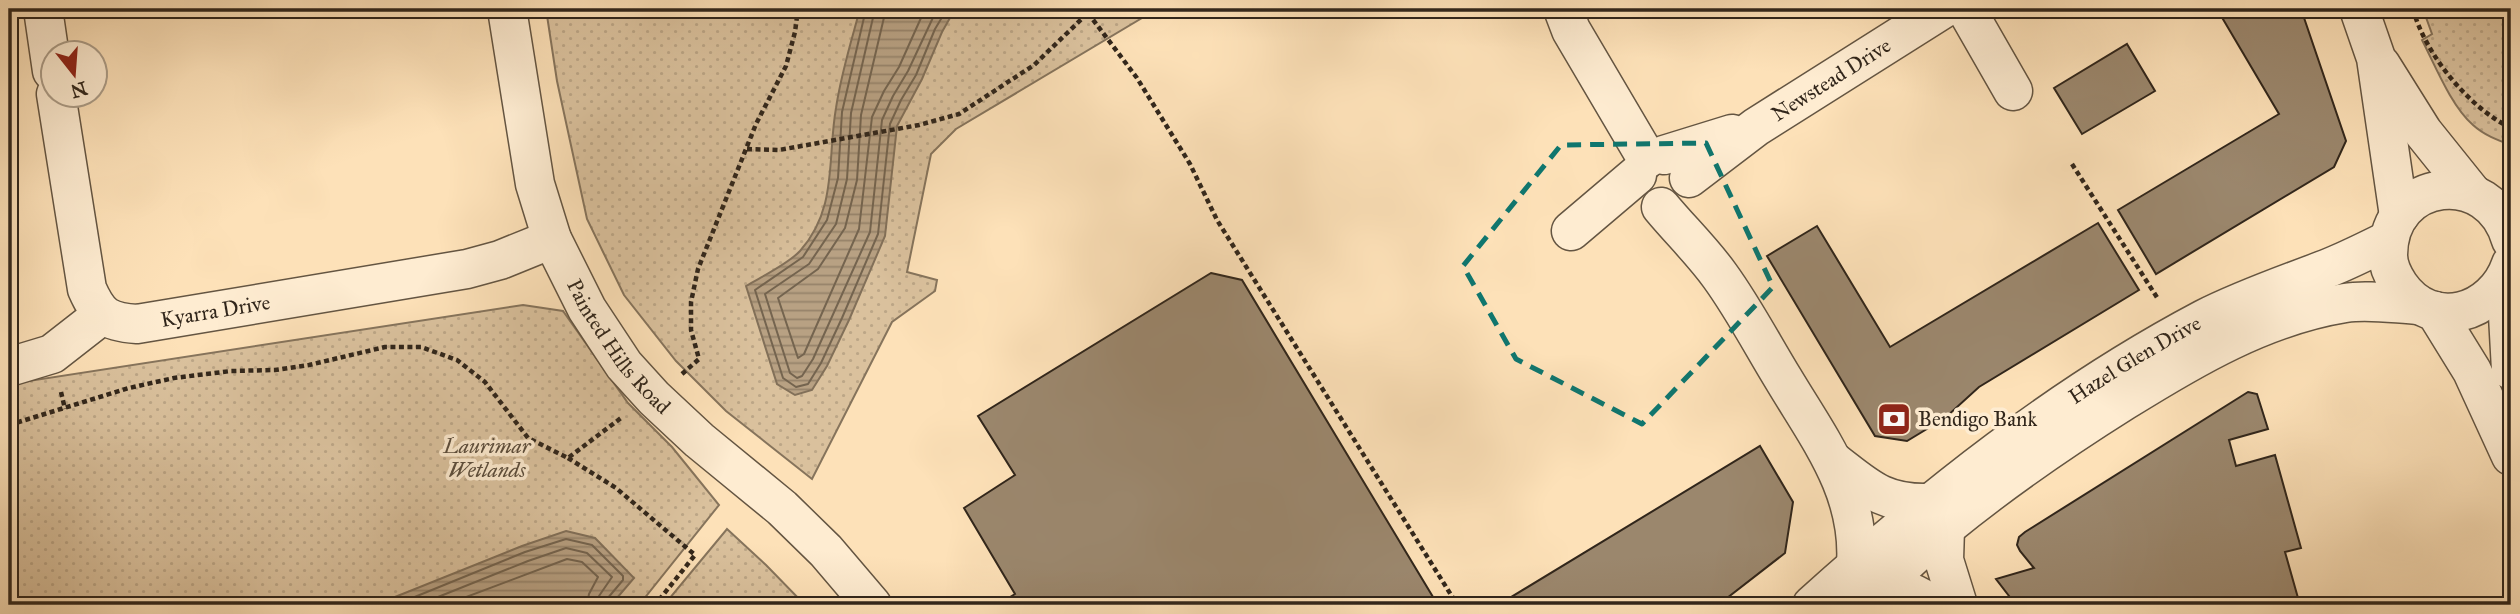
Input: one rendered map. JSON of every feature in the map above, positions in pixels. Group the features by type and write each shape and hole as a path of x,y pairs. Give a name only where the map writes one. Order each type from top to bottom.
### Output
{"street":[{"path":"43,9 47,38"},
{"name":"Painted Hills Road","path":"507,9 535,184 552,239 587,309 624,366 654,398 699,440 782,508 826,551 872,605"},
{"path":"1563,9 1571,30 1833,461 1849,498 1866,585 1899,587 1932,605"},
{"name":"Newstead Drive","path":"1662,181 1756,127 1943,9"},
{"path":"1966,9 2013,91"},
{"path":"2359,9 2376,58 2394,228 2388,259 2394,277 2404,293 2427,308 2472,371 2511,456"},
{"path":"2376,58 2423,132 2489,194 2507,226 2511,240"},
{"path":"9,366 52,354 102,315 88,289 58,108"},
{"name":"Hazel Glen Drive","path":"1812,605 1866,585 1936,516 2049,414 2131,361 2258,294 2333,266 2394,228 2413,201 2431,191 2451,189 2489,194"},
{"name":"Kyarra Drive","path":"102,315 117,323 137,324 467,269 500,260 552,239"},
{"path":"2509,271 2511,370"},
{"name":"Hazel Glen Drive","path":"1936,516 2011,477 2076,431 2171,372 2235,337 2294,314 2348,302 2456,313 2476,307 2494,295 2509,271"},
{"path":"1833,461 1888,499 1936,516 1944,560 1958,605"}],"path":[{"path":"568,458 608,426 654,398 699,359 691,330 691,302 698,270 756,124 786,66 798,9"},
{"path":"2413,9 2417,24 2451,78 2477,106 2511,128"},
{"path":"747,149 779,150 919,125 959,114 1034,65 1090,11 1177,142 1217,220 1453,598 1451,605"},
{"path":"2072,164 2180,333"},
{"path":"9,425 129,388 174,378 231,371 275,370 385,348 421,347 457,360 485,382 528,438 568,458 616,488 695,555 655,605"}],"highlighted area":[{"path":"1706,143 1773,287 1642,424 1516,359 1463,266 1561,145"}],"green space":[{"path":"546,9 1157,9 956,129 931,154 907,272 937,280 935,291 892,322 812,479 726,411 676,361 624,295 587,219 557,81"},
{"path":"2423,9 2511,9 2511,145 2482,132 2458,107 2422,40 2432,34"},
{"name":"Laurimar Wetlands","path":"523,305 563,311 628,403 672,447 719,505 639,605 9,605 9,384"},
{"path":"727,529 766,565 805,605 664,605"}],"water":[{"path":"860,9 955,9 897,126 885,236 827,366 812,390 795,395 777,384 746,286 795,256 812,235 820,218 829,182 838,95"},
{"path":"566,531 595,538 634,578 611,605 375,605 522,546"}],"building":[{"path":"2217,9 2301,9 2346,141 2334,167 2156,274 2118,210 2279,114"},
{"path":"2127,44 2155,91 2082,134 2054,88"},
{"path":"2098,223 2139,290 1979,387 1945,418 1907,441 1875,436 1767,256 1817,226 1890,347"},
{"path":"1211,273 1242,280 1433,597 1427,605 997,605 1015,594 964,508 1015,475 978,416"},
{"path":"2248,392 2257,394 2268,429 2229,440 2236,466 2275,455 2301,548 2285,552 2300,605 2016,605 1996,579 2034,568 2017,545 2019,537"},
{"path":"1760,446 1793,502 1785,553 1718,605 1498,605"}],"place":[{"name":"Bendigo Bank","path":"1894,419"}]}
